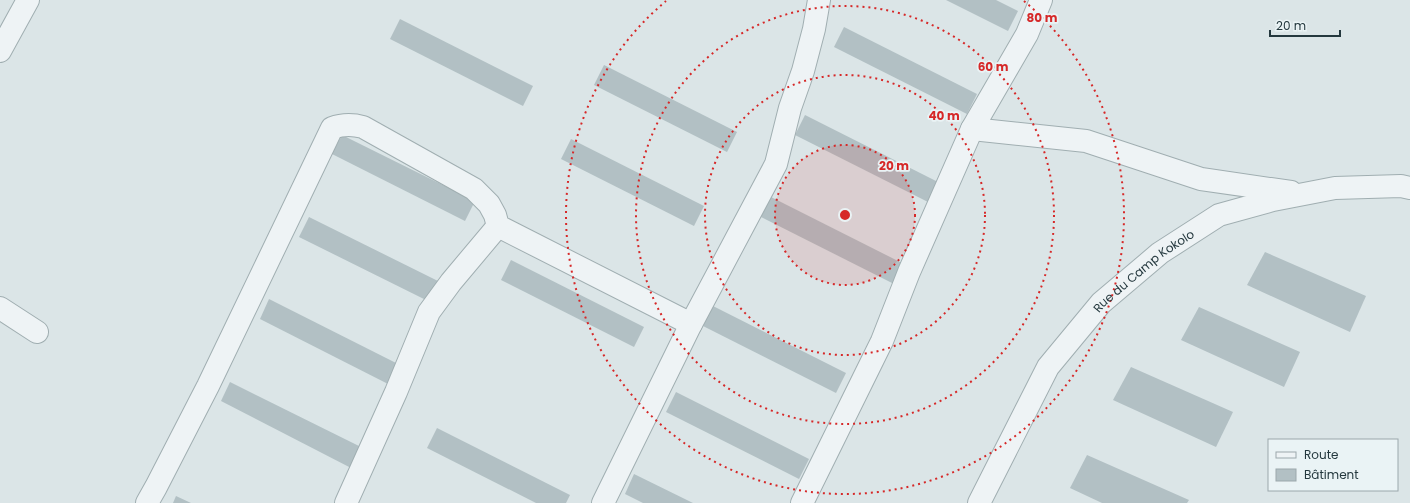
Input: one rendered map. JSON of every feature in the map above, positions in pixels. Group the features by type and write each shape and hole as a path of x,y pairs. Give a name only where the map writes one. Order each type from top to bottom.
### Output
{"street":[{"path":"0,51 28,0"},
{"path":"603,503 691,324 776,164 790,108 805,64 814,29 819,0"},
{"path":"802,503 882,341 909,272 972,129 1027,34 1041,0"},
{"path":"147,503 208,386 332,128 340,125 351,124 363,127 474,188 489,204 498,226 691,324"},
{"path":"972,129 1086,141 1201,179 1305,194"},
{"name":"Rue du Camp Kokolo","path":"980,503 1048,367 1101,303 1160,253 1219,215 1273,200 1335,188 1401,186 1410,188"},
{"path":"346,503 396,392 429,312 451,282 498,226"},
{"path":"0,308 37,332"}],"building":[{"path":"946,0 996,0 1018,11 1008,31"},
{"path":"400,19 533,86 523,106 390,39"},
{"path":"844,27 977,94 967,114 834,47"},
{"path":"604,65 737,132 727,152 594,85"},
{"path":"805,115 938,182 928,202 795,135"},
{"path":"342,135 475,201 465,221 332,154"},
{"path":"571,139 704,206 694,226 561,159"},
{"path":"771,197 904,264 894,284 761,217"},
{"path":"309,217 442,283 432,303 299,237"},
{"path":"1265,252 1366,296 1350,332 1247,285"},
{"path":"511,260 644,327 634,347 501,280"},
{"path":"269,299 402,366 392,386 260,319"},
{"path":"713,306 846,373 836,393 703,326"},
{"path":"1199,307 1300,352 1284,387 1181,340"},
{"path":"1131,367 1233,412 1216,447 1113,400"},
{"path":"230,382 363,448 353,469 221,401"},
{"path":"676,392 809,459 799,479 666,412"},
{"path":"437,428 570,495 566,503 536,503 427,448"},
{"path":"1087,455 1189,500 1187,503 1102,503 1070,488"},
{"path":"634,474 693,503 643,503 625,494"},
{"path":"176,496 191,503 173,503"}]}
